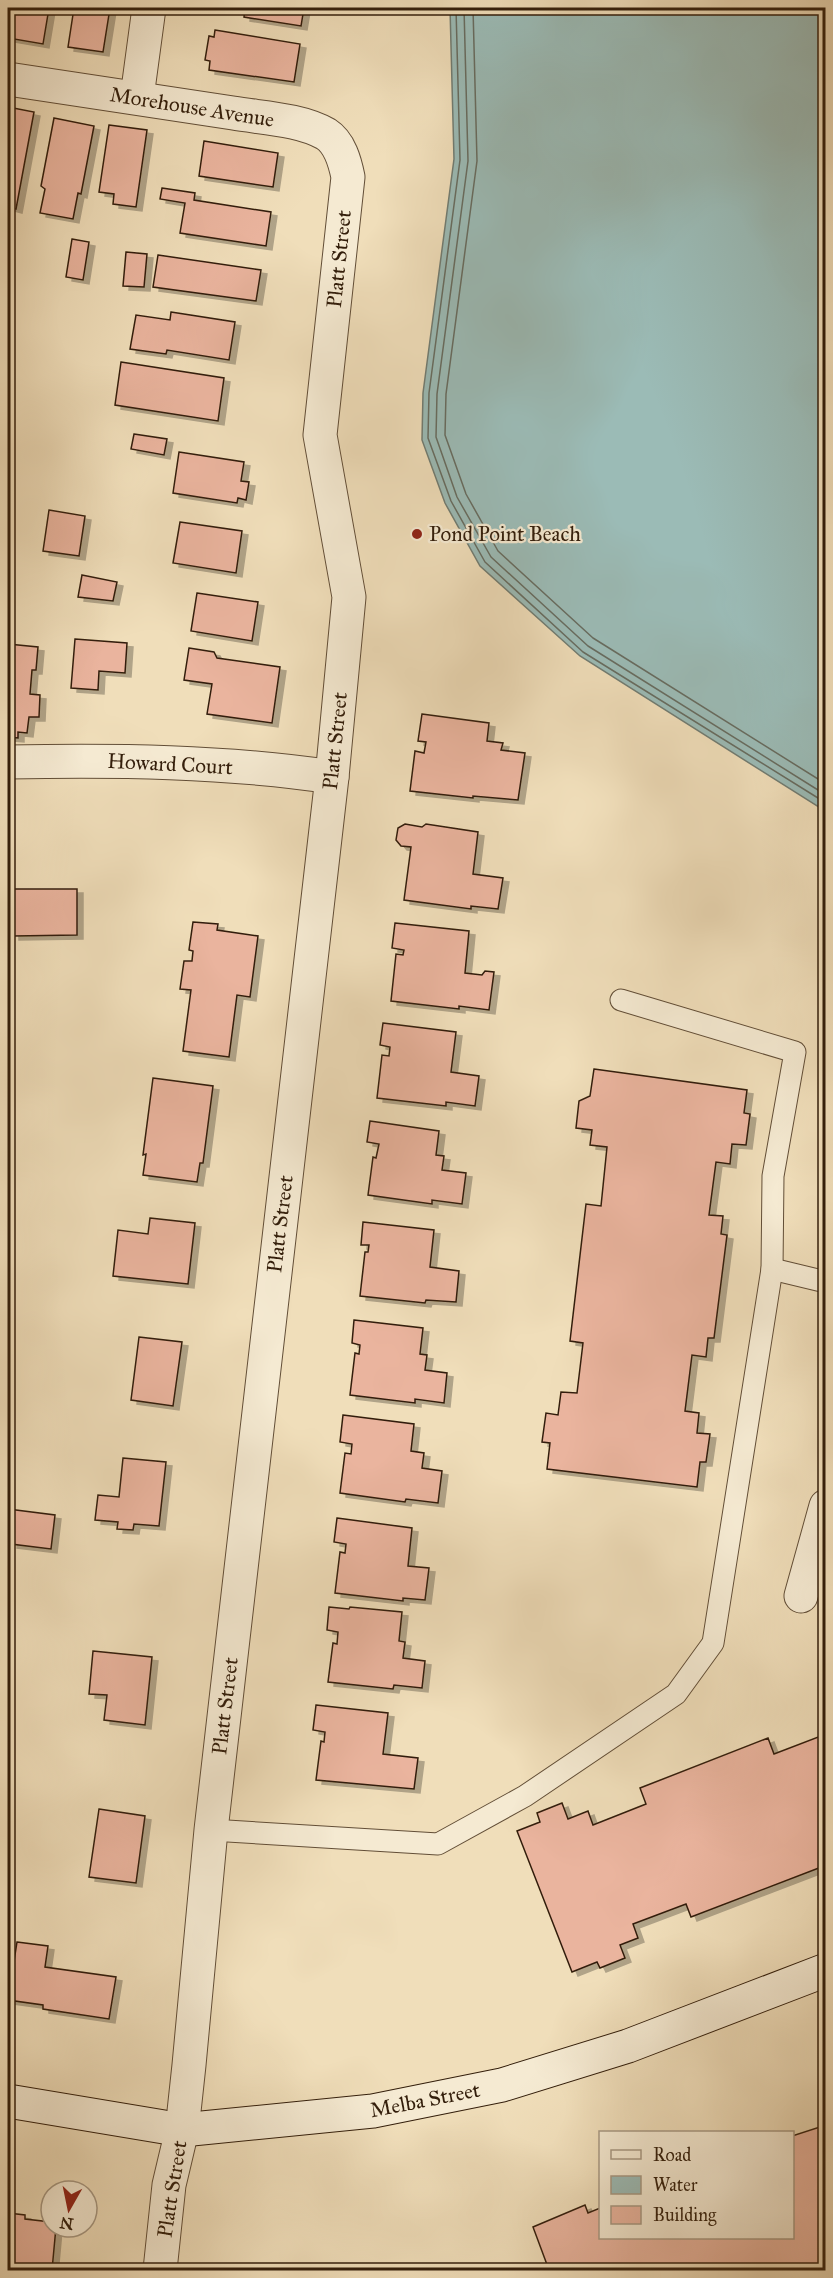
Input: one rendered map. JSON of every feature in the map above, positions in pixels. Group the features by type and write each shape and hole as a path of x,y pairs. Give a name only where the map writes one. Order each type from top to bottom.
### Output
{"street":[{"path":"137,97 149,8"},
{"name":"Morehouse Avenue","path":"8,79 137,97 310,128 327,135 338,147 345,162 348,177"},
{"name":"Platt Street","path":"160,2271 170,2185 182,2130 210,1830 332,777 349,597 320,435 348,177"},
{"name":"Howard Court","path":"8,762 110,760 288,770 332,777"},
{"path":"801,1596 825,1506"},
{"name":"Melba Street","path":"8,2101 182,2130 373,2111 502,2085 628,2046 825,1970"}],"lane":[{"path":"210,1830 438,1844 525,1796 676,1694 713,1643 772,1269 773,1176 795,1052 621,1000"},
{"path":"772,1269 825,1282"}],"water":[{"path":"450,8 825,8 825,811 580,656 480,566 445,503 422,440 423,393 454,159"}],"building":[{"path":"12,8 49,8 43,44 8,38"},
{"path":"74,8 110,8 103,52 68,47"},
{"path":"245,8 304,8 301,26 244,17"},
{"path":"215,30 300,44 294,82 209,70 210,61 205,60 209,36 214,37"},
{"path":"8,107 34,112 16,209 8,207"},
{"path":"54,118 94,126 81,194 78,193 73,219 40,213 45,189 41,186"},
{"path":"109,125 147,130 136,207 113,204 114,194 99,192"},
{"path":"204,141 278,153 273,187 199,176"},
{"path":"162,188 195,193 194,200 271,212 266,246 180,233 185,203 160,199"},
{"path":"72,239 89,242 83,280 66,277"},
{"path":"126,252 147,254 144,287 123,286"},
{"path":"158,255 261,270 256,301 153,287"},
{"path":"171,312 235,322 229,360 167,350 166,354 130,349 136,315 170,320"},
{"path":"121,362 224,378 218,421 115,405"},
{"path":"134,434 167,439 164,455 131,449"},
{"path":"179,452 244,462 241,481 249,482 246,500 238,498 237,503 173,493"},
{"path":"49,510 85,516 79,556 43,551"},
{"path":"180,522 242,531 236,573 173,563"},
{"path":"82,575 117,582 113,601 78,597"},
{"path":"197,593 258,602 252,641 191,631"},
{"path":"75,639 127,643 125,673 99,671 98,690 71,688"},
{"path":"8,644 38,647 36,670 32,670 30,694 40,695 39,717 29,717 27,733 18,732 18,738 8,737"},
{"path":"189,648 214,652 217,658 280,667 272,723 207,714 212,684 184,680"},
{"path":"422,714 489,723 487,741 503,743 501,750 525,753 518,800 410,791 415,751 424,753 426,742 418,741"},
{"path":"405,824 422,827 426,824 478,832 473,874 503,878 498,909 471,906 471,909 404,900 411,847 401,846 396,840 398,828"},
{"path":"12,889 77,889 77,935 13,936"},
{"path":"193,922 218,924 217,930 258,936 250,997 237,995 229,1057 183,1051 191,990 180,989 184,961 192,961 193,951 189,950"},
{"path":"395,923 469,931 465,973 482,975 485,971 494,972 489,1010 391,1001 396,954 403,955 404,950 392,948"},
{"path":"383,1023 456,1032 451,1072 479,1076 475,1106 446,1102 446,1106 377,1098 382,1055 389,1056 390,1047 380,1045"},
{"path":"594,1069 747,1090 744,1113 750,1114 746,1145 732,1144 730,1164 716,1162 709,1215 723,1216 721,1234 727,1235 714,1338 708,1338 706,1357 692,1355 685,1411 699,1413 697,1433 710,1434 706,1462 700,1462 697,1487 547,1469 550,1443 542,1442 546,1413 558,1415 561,1392 577,1393 583,1343 570,1341 586,1204 601,1206 607,1147 590,1145 592,1130 576,1128 579,1101 590,1096"},
{"path":"153,1078 213,1086 203,1163 200,1163 197,1182 143,1175 146,1154 143,1155"},
{"path":"370,1121 439,1131 436,1155 444,1156 442,1170 466,1173 462,1204 432,1200 432,1204 368,1195 373,1157 376,1158 379,1144 367,1142"},
{"path":"150,1218 195,1223 188,1284 113,1276 118,1230 148,1234"},
{"path":"363,1222 434,1230 430,1267 459,1271 456,1302 426,1300 425,1303 360,1296 365,1252 368,1252 369,1245 361,1245"},
{"path":"354,1320 423,1328 420,1354 427,1355 425,1370 447,1373 444,1403 415,1399 415,1403 350,1395 355,1353 359,1354 360,1345 352,1343"},
{"path":"139,1337 182,1342 173,1406 131,1400"},
{"path":"343,1415 414,1424 411,1451 424,1453 422,1468 442,1471 438,1503 406,1499 405,1502 340,1493 345,1453 351,1454 352,1444 340,1442"},
{"path":"123,1458 166,1462 159,1526 134,1524 133,1530 117,1529 118,1522 95,1520 98,1495 119,1497"},
{"path":"8,1509 55,1515 51,1549 11,1544 12,1532 8,1532"},
{"path":"337,1518 412,1528 408,1566 429,1568 425,1600 403,1598 403,1601 335,1593 340,1552 345,1553 346,1544 334,1542"},
{"path":"329,1607 402,1612 399,1641 405,1642 403,1658 425,1661 422,1688 394,1685 393,1689 328,1682 333,1643 337,1644 338,1632 327,1630"},
{"path":"93,1651 152,1657 145,1725 104,1720 107,1695 89,1694"},
{"path":"316,1705 388,1713 383,1754 418,1758 414,1789 316,1780 321,1741 324,1742 325,1732 313,1730"},
{"path":"826,1734 826,1849 819,1852 824,1866 691,1917 686,1904 633,1924 638,1938 620,1945 625,1958 600,1968 597,1962 572,1972 517,1831 540,1822 537,1813 562,1803 568,1819 588,1811 593,1825 646,1804 640,1788 768,1738 774,1754"},
{"path":"99,1809 145,1816 136,1883 89,1877"},
{"path":"17,1942 48,1946 45,1967 116,1977 109,2019 43,2009 43,2005 8,2000"},
{"path":"826,2125 826,2261 801,2270 549,2270 533,2227 585,2205 588,2213 599,2208 599,2239 794,2239 794,2135"},
{"path":"8,2213 25,2215 25,2219 39,2221 39,2239 55,2239 52,2270 8,2270"}],"place":[{"name":"Pond Point Beach","path":"417,534"}]}
